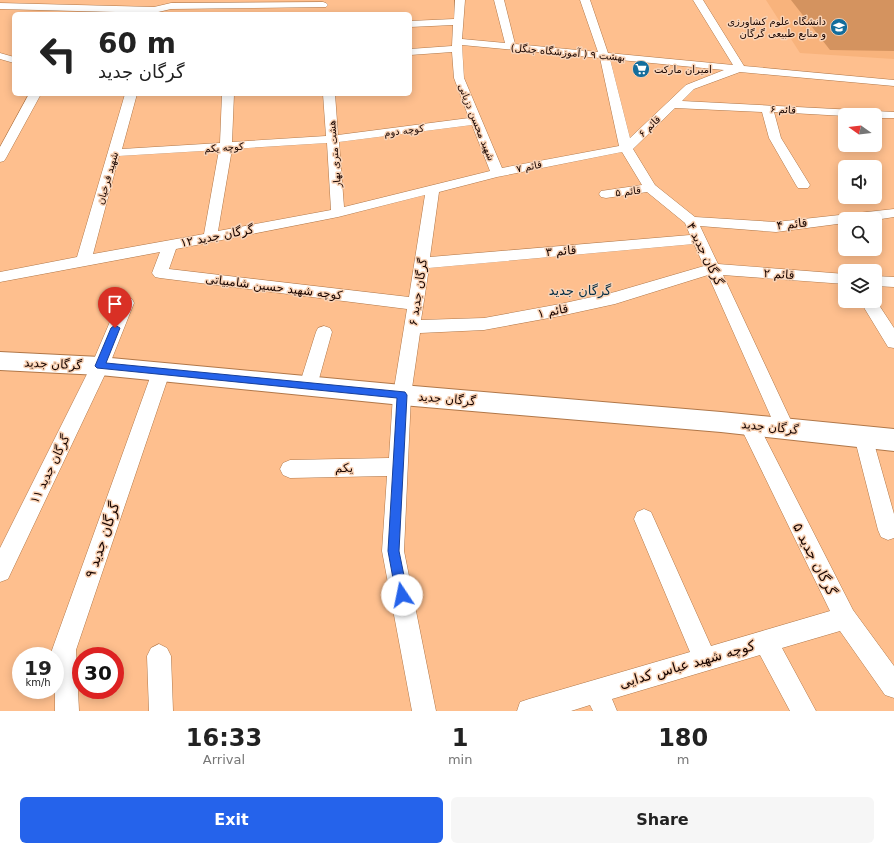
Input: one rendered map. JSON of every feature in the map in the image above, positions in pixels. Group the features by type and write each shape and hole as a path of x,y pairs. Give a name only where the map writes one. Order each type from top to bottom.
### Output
{"main road":[{"name":"گرگان جدید","path":"0,361 100,366 402,395 748,424 894,440"}],"street":[{"path":"5,16 22,0"},
{"path":"100,9 110,0"},
{"name":"شهید محسن دزیانی","path":"460,0 457,46 459,78 497,173"},
{"path":"498,0 511,47"},
{"name":"گرگان جدید ۴","path":"585,0 604,55 626,148 650,188 691,221 786,428"},
{"path":"672,104 690,87 740,68 698,0"},
{"path":"0,6 154,10 171,6 323,6"},
{"path":"412,24 459,22"},
{"name":"بهشت ۹ ( آموزشگاه جنگل)","path":"412,52 457,46 511,47 894,83"},
{"path":"0,56 12,59"},
{"path":"0,158 34,96"},
{"name":"شهید فرخیان","path":"83,262 130,96"},
{"path":"210,238 226,147 228,96"},
{"name":"هشت متری بهار","path":"329,96 338,213"},
{"name":"۶ قائم","path":"626,148 672,104"},
{"name":"قائم ۶","path":"672,104 894,115"},
{"path":"768,108 775,138 803,185"},
{"name":"کوچه دوم","path":"332,139 476,121"},
{"name":"کوچه یکم","path":"114,153 332,139"},
{"name":"۷ قائم","path":"434,189 497,173 626,148"},
{"name":"۵ قائم","path":"606,194 650,188"},
{"name":"گرگان جدید ۱۲","path":"0,277 338,213 434,189"},
{"name":"گرگان جدید ۶","path":"424,711 393,551 402,395 434,189"},
{"name":"قائم ۴","path":"691,221 776,227 894,212"},
{"name":"۳ قائم","path":"422,263 699,239"},
{"name":"کوچه شهید حسین شامبیاتی","path":"170,245 160,273 416,304"},
{"name":"۲ قائم","path":"712,269 838,278"},
{"name":"۱ قائم","path":"412,327 484,324 560,310 615,298 712,269"},
{"path":"882,281 894,282"},
{"name":"گرگان جدید ۱۱","path":"0,571 100,366 126,303"},
{"path":"872,308 894,342"},
{"path":"308,386 324,332"},
{"name":"گرگان جدید ۹","path":"67,711 64,650 161,372"},
{"name":"گرگان جدید ۵","path":"748,424 845,618 894,686"},
{"path":"863,436 888,530"},
{"name":"یکم","path":"290,469 398,467"},
{"path":"644,519 705,659"},
{"name":"کوچه شهید عباس کدایی","path":"529,711 601,701 705,659 845,618"},
{"path":"765,641 804,711"},
{"path":"159,656 161,711"}],"shaded area":[{"name":"دانشگاه علوم کشاورزی و منابع طبیعی گرگان","path":"766,0 894,0 894,59 800,53"},
{"name":"دانشگاه علوم کشاورزی و منابع طبیعی گرگان","path":"791,0 894,0 894,51 830,50"}],"place":[{"name":"دانشگاه علوم کشاورزی و منابع طبیعی گرگان","path":"839,27"},
{"name":"امیران مارکت","path":"641,69"}],"district":[{"name":"گرگان جدید","path":"580,290"}],"route":[{"path":"115,328 100,366 402,395 393,551 402,595"}]}
